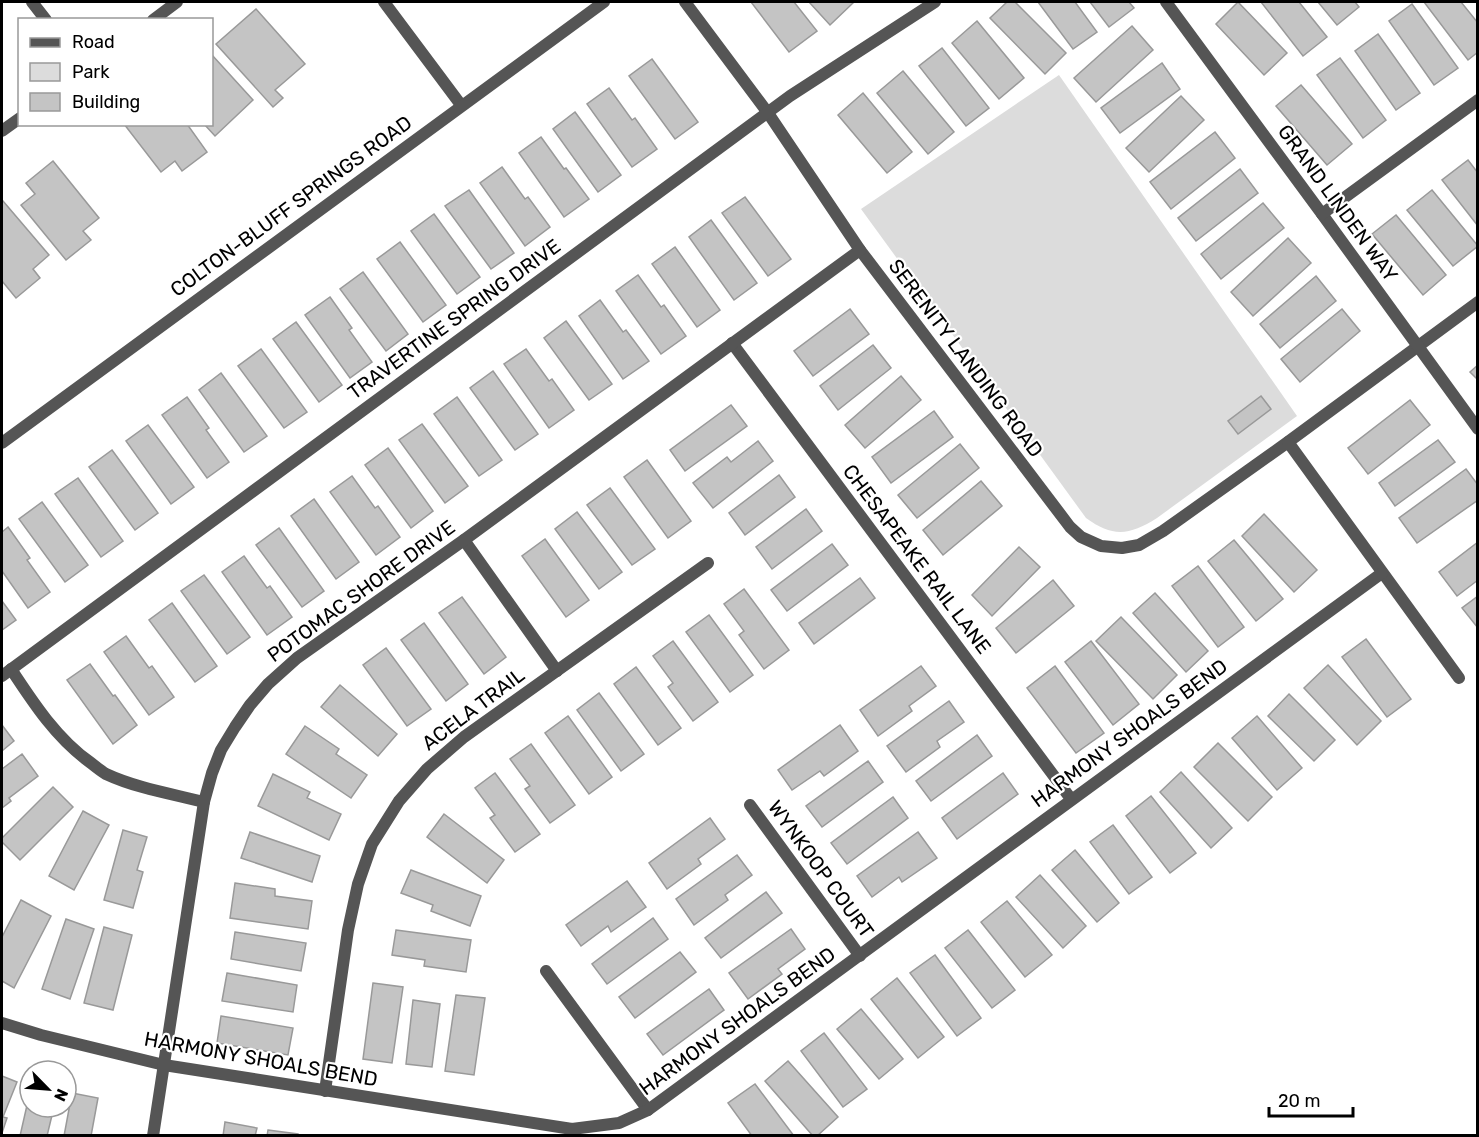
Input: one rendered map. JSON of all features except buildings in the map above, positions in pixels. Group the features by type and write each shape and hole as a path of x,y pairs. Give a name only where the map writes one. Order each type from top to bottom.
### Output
{"street":[{"path":"32,2 44,18"},
{"path":"156,18 177,2"},
{"path":"384,2 461,105"},
{"name":"COLTON-BLUFF SPRINGS ROAD","path":"2,442 604,2"},
{"name":"SERENITY LANDING ROAD","path":"685,2 768,112 860,250 1070,527 1081,537 1101,546 1122,548 1139,545 1163,531 1478,302"},
{"name":"TRAVERTINE SPRING DRIVE","path":"6,673 768,112 935,2"},
{"name":"GRAND LINDEN WAY","path":"1169,3 1478,429"},
{"path":"1323,214 1478,100"},
{"path":"2,131 18,119"},
{"name":"POTOMAC SHORE DRIVE","path":"153,1136 204,802 221,750 245,712 268,684 297,657 464,540 860,250"},
{"name":"CHESAPEAKE RAIL LANE","path":"732,343 1071,799"},
{"path":"1288,442 1459,678"},
{"path":"464,540 557,671"},
{"name":"ACELA TRAIL","path":"325,1091 348,930 358,884 372,844 399,801 427,769 464,737 708,563"},
{"name":"HARMONY SHOALS BEND","path":"2,1023 41,1035 164,1065 572,1129 619,1123 648,1110 1382,573"},
{"path":"6,673 78,754 106,773 148,789 204,802"},
{"name":"WYNKOOP COURT","path":"750,805 860,956"},
{"path":"546,971 648,1110"}],"green space":[{"path":"1059,75 1297,416 1157,518 1130,531 1105,529 1086,518 861,209"}]}
